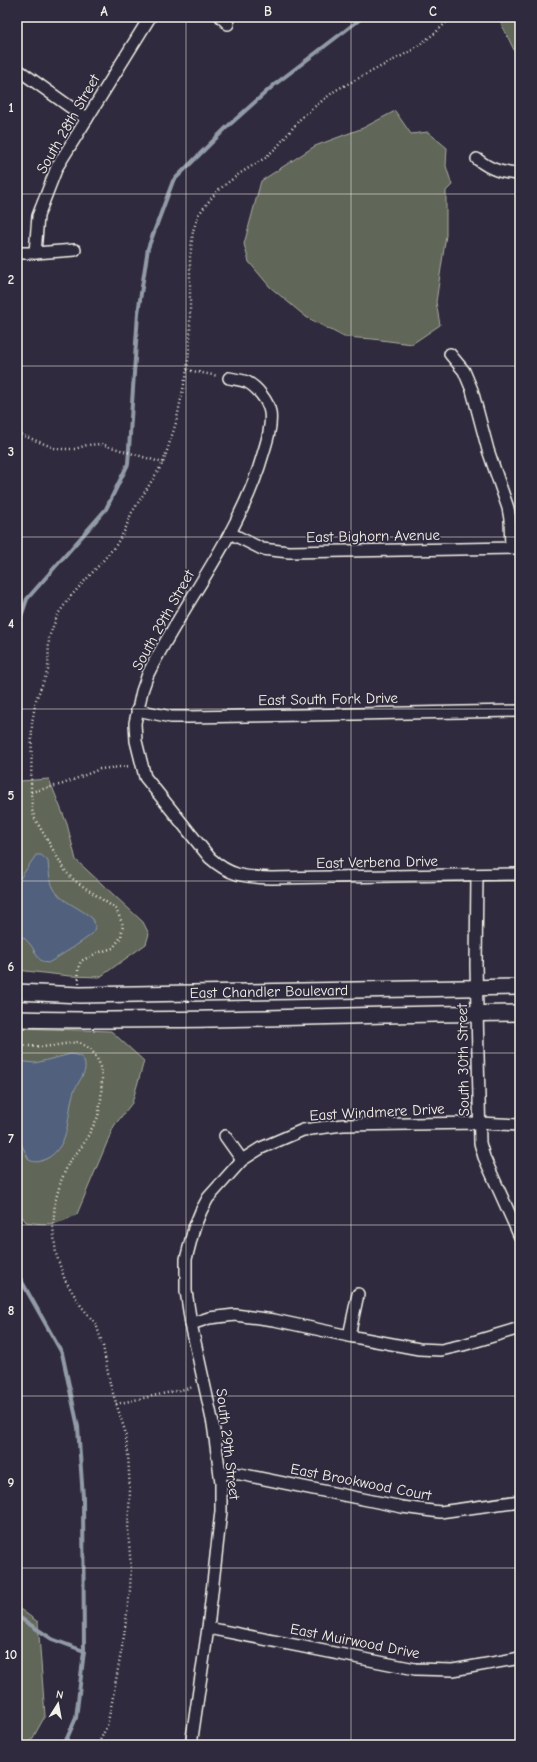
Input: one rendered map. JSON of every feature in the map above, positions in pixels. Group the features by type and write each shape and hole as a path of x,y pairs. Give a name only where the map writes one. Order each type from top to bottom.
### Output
{"main road":[{"name":"East Chandler Boulevard","path":"17,992 80,995 520,987"},
{"name":"East Chandler Boulevard","path":"17,1019 99,1020 520,1013"}],"street":[{"name":"South 28th Street","path":"35,253 38,216 56,168 150,17"},
{"path":"17,69 87,119"},
{"path":"477,159 488,168 508,173 520,174"},
{"path":"17,253 75,250"},
{"path":"450,354 464,371 472,390 488,450 508,508 515,548"},
{"name":"South 29th Street","path":"229,378 247,382 264,397 270,411 267,441 254,481 230,533 148,674 137,710 136,741 141,764 146,777 156,791 210,858 222,869 236,874"},
{"name":"East Bighorn Avenue","path":"230,533 262,549 289,552 515,548"},
{"name":"East South Fork Drive","path":"137,710 171,717 520,712"},
{"name":"East Verbena Drive","path":"236,874 251,877 271,878 520,874"},
{"name":"South 30th Street","path":"477,875 478,1124 480,1143 484,1157 520,1237"},
{"name":"East Windmere Drive","path":"208,1198 242,1160 261,1148 303,1130 343,1125 520,1124"},
{"path":"225,1136 242,1160"},
{"name":"South 29th Street","path":"191,1745 208,1628 221,1511 220,1473 213,1424 206,1385 191,1324 186,1291 186,1259 194,1228 208,1198"},
{"path":"349,1336 358,1294"},
{"path":"191,1324 209,1318 235,1315 274,1320 419,1349 441,1350 520,1328"},
{"name":"East Brookwood Court","path":"220,1473 240,1474 402,1507 440,1512 520,1501"},
{"name":"East Muirwood Drive","path":"208,1628 415,1669 453,1670 520,1658"}],"path":[{"path":"74,983 79,983 78,969 81,961 97,953 113,948 121,937 123,925 116,909 74,880 66,872 35,819 32,810 31,792 32,722 36,700 48,670 49,638 58,614 71,596 116,545 125,530 131,514 163,463 176,423 187,370 190,340 190,258 193,231 198,214 216,191 239,174 265,158 278,146 301,118 336,90 411,51 452,17"},
{"path":"187,370 229,378"},
{"path":"17,433 62,449 75,449 95,443 108,445 163,463"},
{"path":"31,792 63,784 100,769 141,764"},
{"path":"17,1045 43,1047 78,1042 91,1049 99,1062 102,1078 98,1117 83,1145 70,1162 61,1181 55,1202 53,1227 56,1254 65,1280 81,1306 96,1324 116,1404 125,1431 128,1453 130,1493 128,1528 131,1569 124,1636 113,1695 106,1726 98,1745"},
{"path":"116,1404 206,1385"}],"green space":[{"path":"498,17 520,17 520,59 517,56"},
{"path":"395,111 411,134 428,132 447,148 446,166 452,185 446,191 446,235 436,302 440,325 412,344 344,337 306,317 270,287 249,262 244,244 261,181 315,146 363,128"},
{"path":"49,779 67,824 76,860 143,922 149,934 146,944 100,977 70,976 17,970 17,789 20,781"},
{"path":"17,1028 111,1031 144,1061 132,1103 114,1126 77,1214 58,1222 40,1224 26,1222 17,1210"},
{"path":"17,1607 38,1622 45,1716 29,1745 17,1745"}],"water":[{"path":"36,855 41,855 48,861 49,874 56,892 67,902 92,918 95,926 93,933 48,963 41,960 28,942 17,933 17,883"},
{"path":"71,1054 79,1056 84,1060 85,1069 74,1091 64,1138 54,1153 46,1159 33,1162 29,1160 17,1135 17,1061 35,1063"}],"waterway":[{"path":"17,628 27,599 106,509 128,464 138,313 148,248 173,181 227,127 274,85 363,17"},
{"path":"17,1273 62,1353 78,1427 83,1498 84,1651 76,1718 64,1745"},
{"path":"17,1616 52,1639 84,1651"}]}
